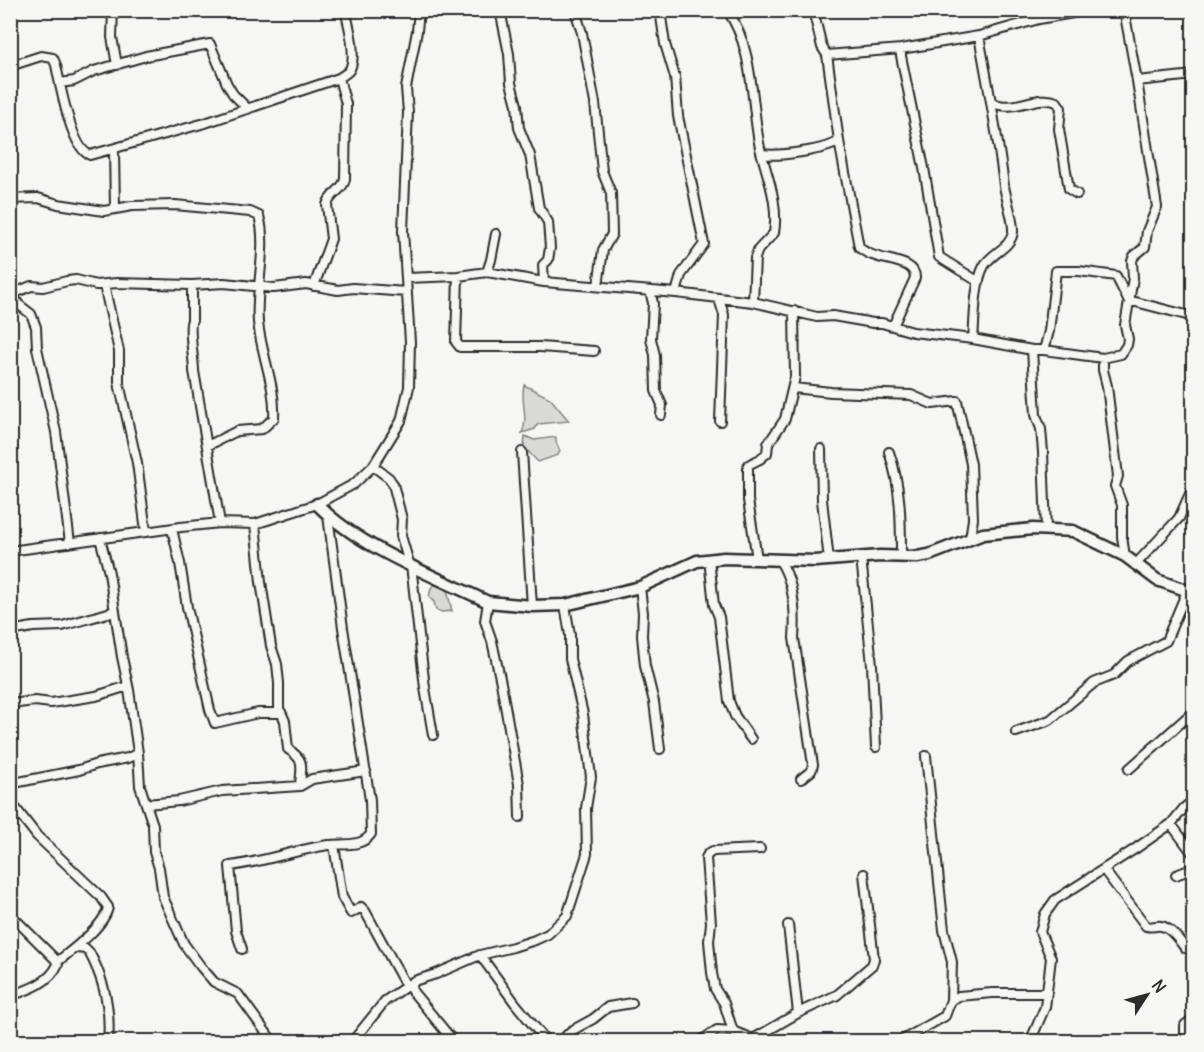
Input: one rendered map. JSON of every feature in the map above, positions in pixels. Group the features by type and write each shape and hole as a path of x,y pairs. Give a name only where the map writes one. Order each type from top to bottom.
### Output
{"street":[{"path":"113,10 112,37 117,65"},
{"path":"10,66 41,56 52,58 56,64 71,127 81,150 90,155 183,130 339,78 351,68 353,59 345,10"},
{"path":"10,551 146,531 220,523 255,524 317,504 354,484 373,466 395,433 406,404 409,387 410,342 403,231 408,112 406,88 419,10"},
{"path":"500,10 509,54 511,83 517,105 519,128 530,155 539,208 548,222 550,248 548,260 543,265 544,282"},
{"path":"575,10 582,33 595,103 602,171 610,189 612,234 603,250 598,286"},
{"path":"660,10 665,44 675,78 678,116 704,244 681,275 676,293"},
{"path":"727,10 742,37 762,154 771,186 775,225 772,237 758,250 755,258 753,302"},
{"path":"813,10 822,47 827,55 839,141 859,247 872,256 903,263 915,272 915,279 893,326"},
{"path":"827,55 901,49 979,36 1038,15 1090,10"},
{"path":"406,278 458,276 487,272 544,282 753,302 817,317 833,316 893,326 913,332 973,339 1032,350 1103,358 1121,354 1128,339 1125,325 1133,278 1132,261 1145,246 1147,231 1156,207 1124,10"},
{"path":"973,339 979,282 984,266 1008,243 1013,227 979,36"},
{"path":"60,83 74,81 94,71 117,65 210,44 226,84 248,109"},
{"path":"901,49 900,56 924,168 939,257 979,282"},
{"path":"1137,81 1194,75"},
{"path":"314,286 331,239 328,200 341,189 345,179 346,104 339,78"},
{"path":"991,102 1004,107 1052,99 1057,102 1060,108 1059,129 1070,189 1077,194"},
{"path":"762,154 773,156 830,147 839,141"},
{"path":"830,147 843,157"},
{"path":"114,150 115,209"},
{"path":"10,199 38,198 58,204 104,211 132,206 175,205 257,213 261,219 261,285 258,322 274,418 262,429 237,431 207,446"},
{"path":"487,272 496,234"},
{"path":"1044,350 1049,331 1056,271 1079,271 1116,276 1128,300 1194,317"},
{"path":"458,276 456,342 460,347 532,347 594,351"},
{"path":"70,543 57,432 38,348 36,327 31,315 18,304 12,295 31,286 44,287 67,281 104,285 224,283 274,288 296,284 338,290 353,288 406,292"},
{"path":"104,285 119,351 119,383 137,464 146,531"},
{"path":"192,285 192,320 189,323 189,330 220,523"},
{"path":"650,291 653,303 651,339 655,355 656,391 662,405 661,416"},
{"path":"719,299 724,315 720,421"},
{"path":"757,559 748,500 748,465 767,453 768,444 785,419 795,377 794,312"},
{"path":"1032,350 1036,415 1041,429 1043,452 1046,529"},
{"path":"1103,358 1118,476 1115,486 1122,505 1122,537 1125,556"},
{"path":"793,388 911,395 933,404 957,401 971,464 973,519 970,539"},
{"path":"821,449 822,500 829,560"},
{"path":"522,452 532,606"},
{"path":"889,452 896,473 901,526 901,557"},
{"path":"373,466 393,484 402,519 401,536 410,564 433,735"},
{"path":"1135,565 1179,518 1194,485"},
{"path":"317,504 345,529 488,602 532,606 565,605 640,587 682,567 709,559 780,561 929,555 983,534 1046,529 1073,531 1125,556 1157,580 1190,592 1166,641 1128,661 1114,675 1094,683 1050,720 1016,732"},
{"path":"242,949 236,931 230,866 334,845 357,844 363,842 371,834 370,800 328,516"},
{"path":"255,524 261,582 279,683 279,713"},
{"path":"172,529 187,607 210,710 215,723 258,713 280,712 285,721 288,749 299,756 302,762 300,786"},
{"path":"100,538 109,573 128,686 138,753 140,786 154,834 154,852 163,897 184,944 214,982 238,994 273,1041"},
{"path":"861,557 872,665 876,747"},
{"path":"709,559 714,605 719,617 729,701 735,716 751,739"},
{"path":"780,561 790,583 795,622 794,638 813,765 811,771 801,779"},
{"path":"640,587 645,666 654,702 660,749"},
{"path":"488,602 485,621 501,683 519,784 520,817"},
{"path":"352,1041 385,1001 410,983 480,955 535,940 548,934 564,920 569,911 587,854 586,808 591,770 583,714 570,659 570,635 565,605"},
{"path":"10,631 62,626 115,611"},
{"path":"10,704 34,701 51,702 96,696 128,686"},
{"path":"1129,769 1194,711"},
{"path":"10,787 14,783 80,770 128,758 138,753"},
{"path":"899,1041 945,1016 951,1000 952,962 944,930 926,756"},
{"path":"146,804 179,801 222,791 300,786 312,779 366,771"},
{"path":"1030,1041 1045,1007 1047,993 1051,958 1040,932 1045,914 1055,900 1171,824 1194,800"},
{"path":"10,801 37,836 101,897 108,907 107,913 99,924 76,948 57,962"},
{"path":"1171,824 1194,855"},
{"path":"334,845 342,897 351,913 361,907 365,911 410,983 413,992 454,1041"},
{"path":"740,1041 733,1031 724,1003 715,989 712,973 706,858 713,851 760,849"},
{"path":"1176,875 1194,868"},
{"path":"1104,870 1146,926 1167,928 1185,948"},
{"path":"699,1041 717,1030 733,1031 753,1039 798,1012 837,995 872,965 874,959 864,874"},
{"path":"10,914 57,962 58,967 39,984 10,996"},
{"path":"788,924 798,1012"},
{"path":"76,948 89,952 105,986 109,1012 108,1041"},
{"path":"480,955 515,1003 547,1041"},
{"path":"951,1000 959,996 992,993 1047,993"},
{"path":"560,1041 571,1031 593,1019 608,1007 632,1004"},
{"path":"1185,1041 1185,1025 1194,1018"}],"shaded area":[{"path":"524,385 550,398 569,421 538,424 535,429 522,433 525,421"},
{"path":"525,436 534,440 556,437 560,451 558,455 538,462 524,447"},
{"path":"435,584 447,590 452,611 436,610 434,602 429,597 431,588"}]}
